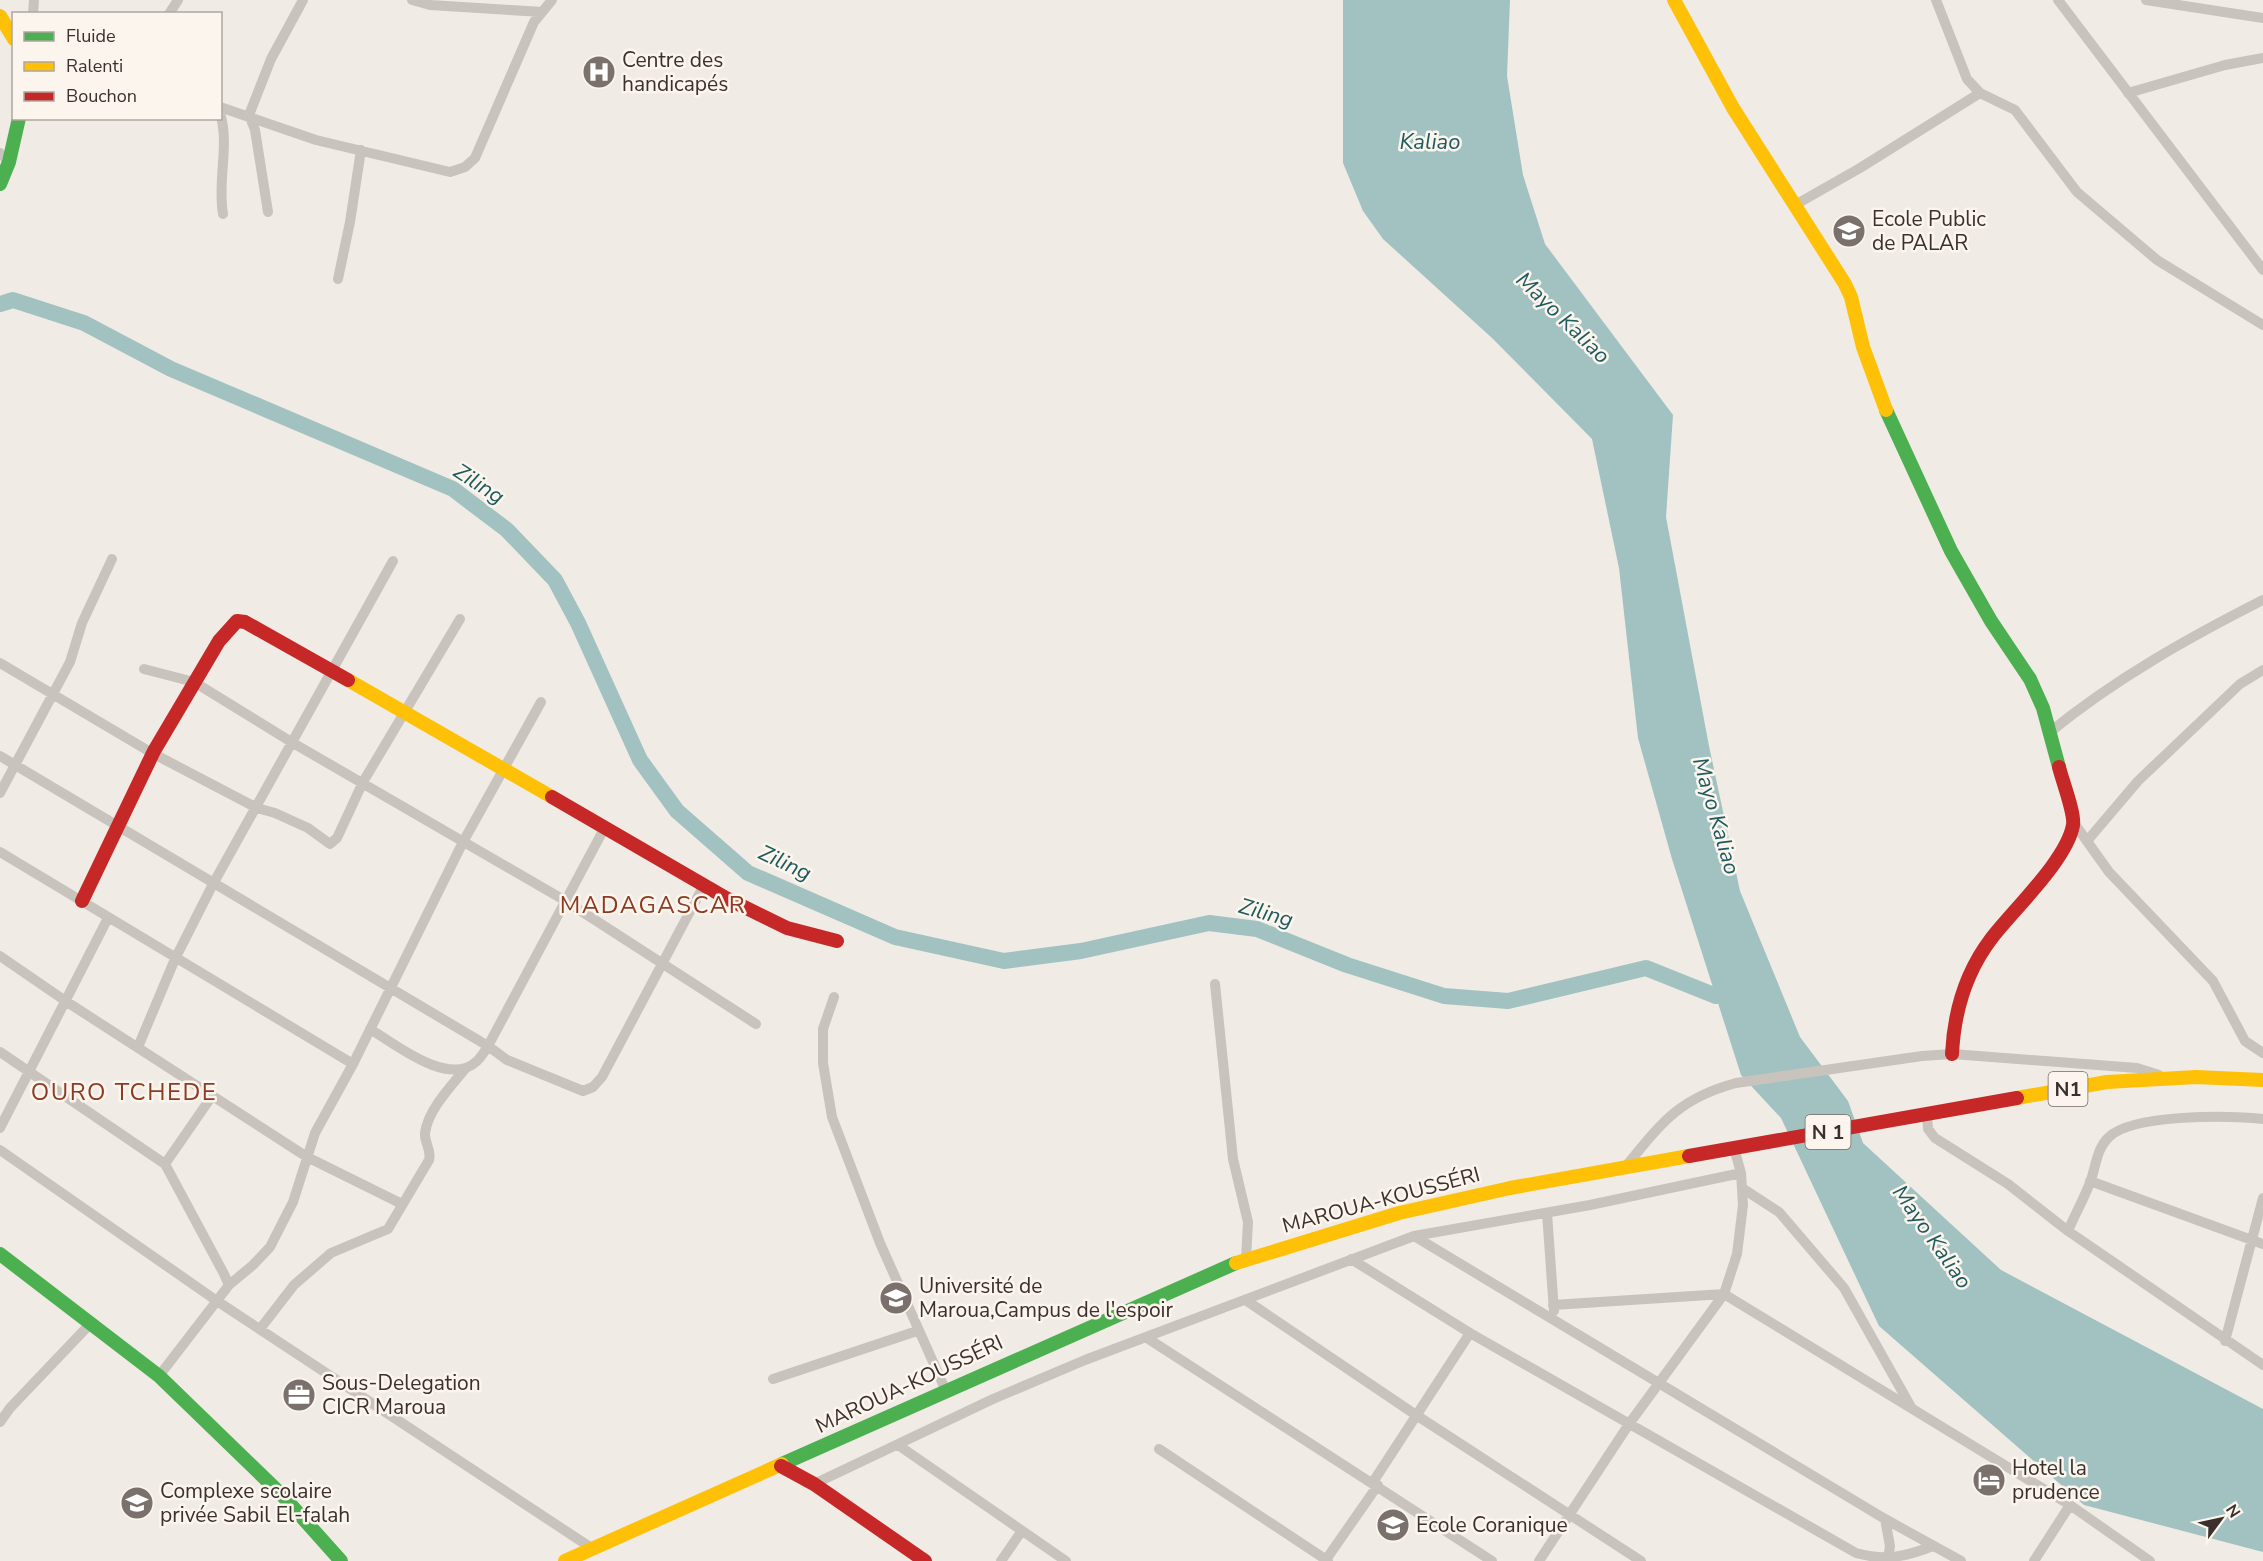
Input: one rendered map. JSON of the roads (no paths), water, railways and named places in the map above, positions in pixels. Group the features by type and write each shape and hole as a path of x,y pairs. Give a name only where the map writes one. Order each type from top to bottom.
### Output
{"main road":[{"path":"1674,0 1733,108 1845,284 1851,297 1863,347 1894,431 1951,551 1991,621 2030,679 2050,732 2074,823 2066,844 2032,893 1992,938 1977,960 1954,1020 1952,1054"},
{"path":"0,16 12,36"},
{"path":"0,183 5,157 18,120"},
{"path":"82,901 152,753 194,682 232,624 237,621 245,622 704,885 787,928 837,941"},
{"name":"MAROUA-KOUSSÉRI","path":"568,1560 1246,1259 1399,1213 1510,1188 2107,1082 2196,1077 2263,1080"},
{"path":"0,1254 159,1376 283,1496 341,1561"},
{"path":"781,1466 813,1484 925,1561"}],"street":[{"path":"268,212 255,130 249,115 271,59 303,0"},
{"path":"412,0 430,5 542,12"},
{"path":"222,108 316,140 450,172 465,167 475,158 488,133 534,22 552,0"},
{"path":"1935,0 1945,19 1960,67 1980,93 2015,110 2077,192 2157,260 2263,325"},
{"path":"2058,0 2263,270"},
{"path":"2146,0 2263,18"},
{"path":"2229,0 2232,13"},
{"path":"2128,93 2225,65 2263,58"},
{"path":"1795,205 1860,168 1980,93"},
{"path":"222,120 224,130 220,182 223,213"},
{"path":"338,279 350,222 361,150"},
{"path":"0,793 70,662 82,623 112,559"},
{"path":"138,1047 175,959 213,884 393,561"},
{"path":"2050,732 2088,701 2138,669 2263,600"},
{"path":"0,663 152,753 257,808 276,813 308,828 330,844 337,838 363,782 460,619"},
{"path":"144,669 194,682 293,743 564,900 756,1024"},
{"path":"2087,841 2138,781 2240,684 2263,670"},
{"path":"159,1376 229,1285 270,1247 293,1202 315,1132 392,988 463,842 541,702"},
{"path":"0,756 392,988 507,1060 582,1091 593,1087 603,1077 704,885"},
{"path":"2074,823 2109,872 2213,981 2245,1041 2263,1053"},
{"path":"260,1329 294,1285 339,1248 388,1229 429,1160 431,1153 425,1134 431,1117 465,1069 477,1062 488,1046 605,827"},
{"path":"0,852 353,1064"},
{"path":"0,1128 67,1002 108,918"},
{"path":"0,956 67,1002 307,1156 402,1204"},
{"path":"1215,984 1233,1159 1248,1221 1246,1259"},
{"path":"834,997 823,1029 823,1063 832,1117 917,1331 946,1391"},
{"path":"370,1029 429,1065 465,1069"},
{"path":"0,1052 165,1164 229,1285"},
{"path":"1625,1168 1663,1122 1683,1106 1707,1091 1736,1083 1922,1056 1952,1054 2137,1068 2156,1073 2164,1079"},
{"path":"165,1164 212,1096"},
{"path":"1927,1114 1928,1129 1935,1138 2008,1184 2068,1231 2263,1365"},
{"path":"2068,1231 2090,1181 2100,1149 2109,1137 2120,1130 2154,1122 2211,1117 2234,1116 2263,1119"},
{"path":"1539,1561 1629,1425 1724,1294 1737,1254 1742,1188 1741,1173 1734,1148"},
{"path":"0,1150 217,1301 594,1550"},
{"path":"813,1484 993,1399 1414,1236 1547,1213 1741,1173"},
{"path":"2090,1181 2258,1242"},
{"path":"1742,1188 1779,1212 1844,1288 1912,1409"},
{"path":"2225,1341 2258,1242 2263,1198"},
{"path":"1547,1213 1554,1318"},
{"path":"1414,1236 1554,1318 1885,1519 1960,1561"},
{"path":"1352,1259 1470,1333 1856,1552 1888,1559 1903,1558 1933,1546"},
{"path":"1553,1305 1724,1294 2070,1505 2150,1561"},
{"path":"1247,1301 1416,1415 1641,1561"},
{"path":"0,1422 5,1408 91,1323"},
{"path":"773,1379 917,1331"},
{"path":"1159,1449 1326,1561 1376,1484 1416,1415 1470,1333"},
{"path":"1147,1338 1492,1561"},
{"path":"898,1444 1066,1561"},
{"path":"2034,1561 2070,1505"},
{"path":"1885,1519 1890,1546 1888,1559"},
{"path":"1001,1561 1022,1532"}],"water":[{"name":"Kaliao","path":"1343,0 1510,0 1507,76 1523,175 1545,244 1673,415 1666,517 1709,746 1740,891 1800,1037 1848,1101 1863,1143 2001,1270 2263,1409 2263,1552 2084,1505 1879,1326 1781,1118 1741,1075 1672,859 1638,738 1619,568 1592,439 1492,338 1383,239 1363,211 1343,163"}],"waterway":[{"name":"Ziling","path":"0,304 13,300 84,323 171,369 453,489 507,530 555,580 578,623 640,760 677,811 748,873 895,937 1004,961 1081,951 1209,923 1257,929 1347,965 1444,996 1508,1001 1646,968 1716,996"}],"place":[{"name":"Centre des handicapés","path":"599,72"},
{"name":"Ecole Public de PALAR","path":"1849,231"},
{"name":"Université de Maroua,Campus de l'espoir","path":"896,1298"},
{"name":"Sous-Delegation CICR Maroua","path":"299,1395"},
{"name":"Hotel la prudence","path":"1989,1480"},
{"name":"Complexe scolaire privée Sabil El-falah","path":"137,1503"},
{"name":"Ecole Coranique","path":"1393,1525"}],"district":[{"name":"MADAGASCAR","path":"653,905"},
{"name":"OURO TCHEDE","path":"124,1092"}],"water label":[{"name":"Mayo Kaliao","path":"1563,318"},
{"name":"Mayo Kaliao","path":"1716,816"},
{"name":"Mayo Kaliao","path":"1932,1237"}]}
